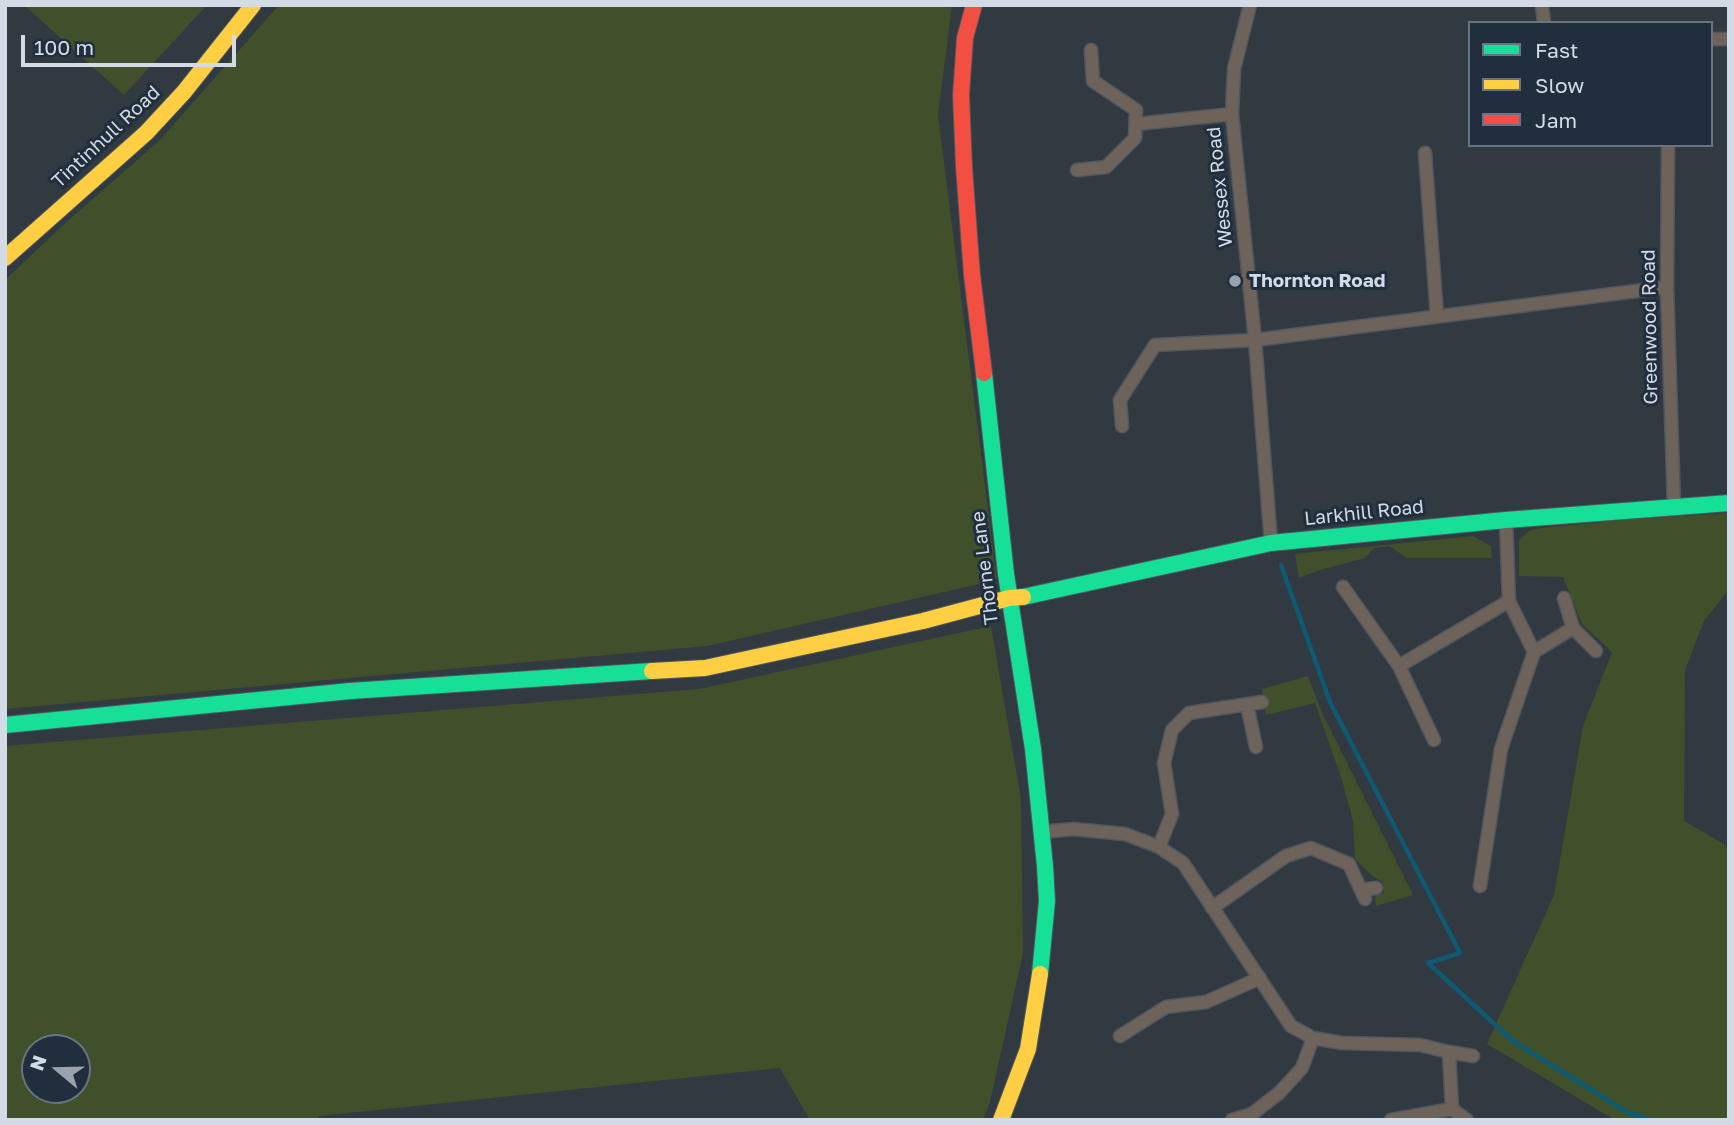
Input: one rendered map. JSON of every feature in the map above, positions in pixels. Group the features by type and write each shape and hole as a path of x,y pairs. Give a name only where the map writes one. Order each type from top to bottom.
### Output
{"street":[{"name":"Tintinhull Road","path":"5,258 146,133 184,92 253,5"},
{"name":"Thorne Lane","path":"974,5 965,38 961,95 972,275 1009,598 1033,749 1047,901 1034,1019 1028,1049 1001,1120"},
{"name":"Wessex Road","path":"1250,5 1234,69 1232,114 1255,340 1271,543"},
{"path":"1077,170 1105,166 1135,138 1136,110 1093,82 1091,50"},
{"name":"Wessex Road","path":"1136,124 1232,114"},
{"name":"Greenwood Road","path":"1668,147 1667,287 1674,507"},
{"path":"1425,153 1437,316"},
{"path":"1122,426 1120,400 1155,345 1255,340 1667,287"},
{"name":"Larkhill Road","path":"5,725 350,691 705,667 923,621 1009,598 1271,543 1506,520 1729,503"},
{"path":"1506,520 1509,601 1534,652"},
{"path":"1343,587 1399,666 1434,740"},
{"path":"1564,598 1573,628 1595,651"},
{"path":"1399,666 1509,601"},
{"path":"1480,886 1501,749 1534,652 1573,628"},
{"path":"1159,847 1172,814 1164,763 1172,730 1189,713 1262,702"},
{"path":"1247,705 1256,747"},
{"path":"1042,832 1073,829 1125,834 1159,847 1183,863 1291,1026 1312,1038 1342,1043 1420,1045 1473,1056"},
{"path":"1212,908 1286,856 1311,848 1349,864 1363,895 1377,888"},
{"path":"1120,1036 1166,1007 1206,1002 1260,978"},
{"path":"1233,1120 1252,1114 1279,1093 1302,1068 1312,1038"},
{"path":"1449,1052 1452,1109"},
{"path":"1391,1120 1452,1109 1467,1120"}],"green space":[{"path":"24,5 207,5 124,95"},
{"path":"279,5 952,5 938,115 997,580 707,646 5,709 5,280 160,140"},
{"path":"1729,513 1729,589 1704,621 1685,670 1684,821 1726,845 1729,861 1729,1120 1615,1120 1487,1044 1554,895 1583,726 1612,652 1582,624 1563,577 1519,576 1519,540 1530,530 1549,527"},
{"path":"1473,536 1491,546 1492,558 1407,558 1389,546 1374,548 1365,558 1299,578 1295,554"},
{"path":"991,626 1021,799 1023,953 990,1102 983,1120 810,1120 780,1068 319,1116 317,1120 5,1120 5,746 699,689"},
{"path":"1308,676 1323,715 1413,895 1376,906 1375,895 1384,893 1382,882 1355,859 1353,821 1315,703 1266,715 1262,689"}],"waterway":[{"path":"1281,565 1330,702 1460,953 1428,963 1513,1041 1627,1112 1651,1120"}],"traffic: fast":[{"path":"984,373 1006,574 1033,749 1045,866 1047,901 1040,974"},
{"path":"1023,597 1271,543 1506,520 1729,503"},
{"path":"5,725 350,691 652,671"}],"traffic: slow":[{"path":"5,258 146,133 184,92 253,5"},
{"path":"652,671 705,668 1023,597"},
{"path":"1001,1120 1028,1049 1040,974"}],"traffic: jam":[{"path":"974,5 965,38 961,95 972,275 984,373"}],"place":[{"name":"Thornton Road","path":"1235,281"}]}
